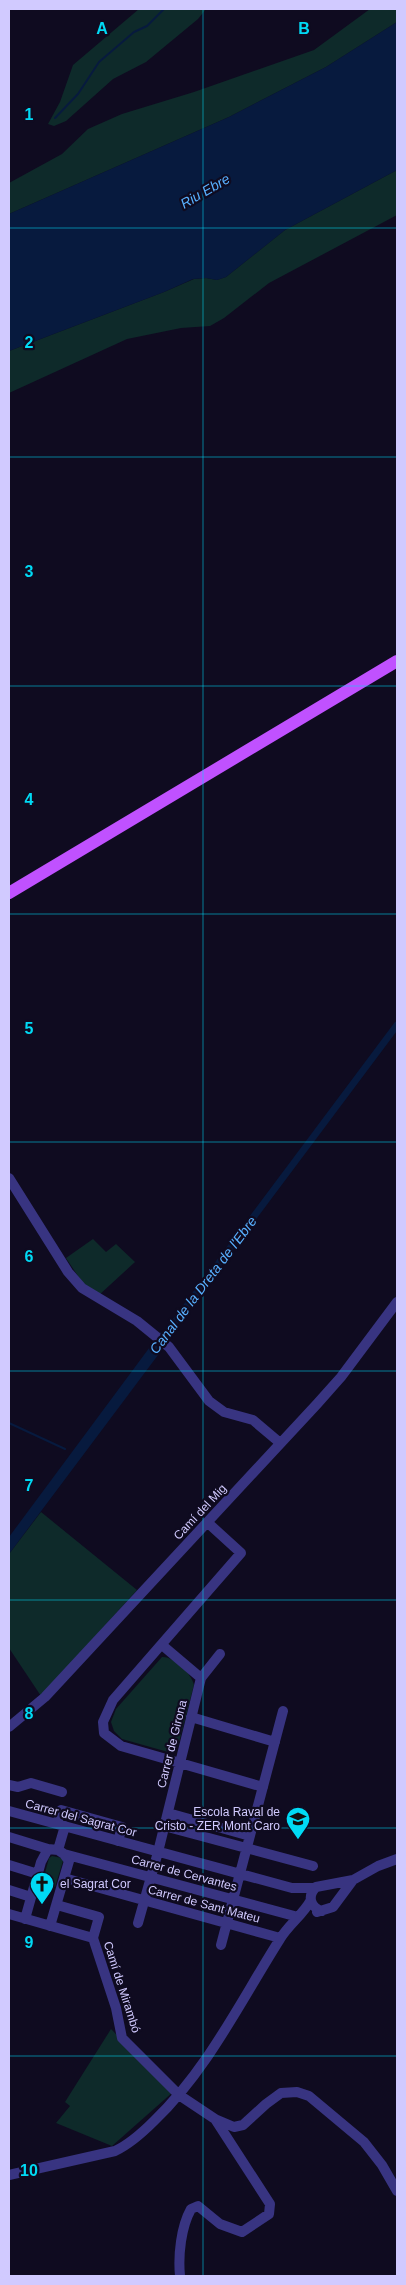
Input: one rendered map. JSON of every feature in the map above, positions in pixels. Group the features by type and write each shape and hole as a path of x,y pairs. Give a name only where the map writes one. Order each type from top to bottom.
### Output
{"main road":[{"path":"9,893 397,661"}],"street":[{"path":"9,1178 68,1272 82,1288 137,1321 167,1345 209,1401 224,1412 253,1420 279,1442"},
{"name":"Camí del Mig","path":"9,1727 44,1697 340,1378 397,1302"},
{"path":"207,1522 241,1553 113,1700 104,1722 104,1733 121,1746 263,1787"},
{"path":"162,1645 201,1678 220,1654"},
{"name":"Carrer de Girona","path":"138,1923 158,1852 201,1678"},
{"path":"221,1945 283,1711"},
{"path":"191,1717 275,1742"},
{"path":"9,1784 18,1786 31,1783 62,1792"},
{"path":"25,1919 38,1874 56,1851 61,1825 61,1810 122,1827 118,1841"},
{"name":"Carrer del Sagrat Cor","path":"9,1811 292,1888"},
{"path":"168,1813 250,1836"},
{"path":"164,1826 313,1866"},
{"name":"Carrer de Cervantes","path":"9,1838 300,1916"},
{"path":"50,1926 69,1861 56,1851"},
{"path":"292,1888 314,1888 320,1885 353,1880 378,1866 397,1859"},
{"path":"9,1865 38,1874"},
{"name":"Carrer de Sant Mateu","path":"64,1878 280,1938"},
{"path":"300,1916 331,1908 353,1880"},
{"path":"327,1885 335,1890 337,1900"},
{"path":"292,1888 311,1899 316,1908 322,1911"},
{"path":"9,2174 114,2151 130,2142 179,2095 236,2014 280,1938 300,1916 311,1899 314,1888"},
{"path":"9,1890 32,1897"},
{"path":"9,1914 93,1938 99,1917 57,1905"},
{"name":"Camí de Mirambó","path":"93,1938 116,2008 122,2038 179,2095 215,2120 270,2204 269,2214 242,2232 220,2224 198,2206 191,2209 186,2218 180,2253 180,2276"},
{"path":"215,2120 234,2127 243,2125 266,2104 281,2094 297,2092 308,2096 364,2142 382,2165 397,2191"}],"green space":[{"path":"139,9 206,9 198,19 146,62 113,79 66,121 54,126 48,124 60,102 73,65"},
{"path":"370,9 397,9 397,22 326,67 229,117 9,214 9,183 62,154 88,129 122,114 194,92 314,50"},
{"path":"397,170 397,215 269,283 224,318 210,326 181,328 127,339 9,393 9,351 194,279 206,278 217,280 226,277 285,230"},
{"path":"93,1239 106,1252 116,1244 135,1262 98,1296 82,1282 66,1258"},
{"path":"41,1512 137,1590 41,1696 9,1648 9,1554"},
{"path":"162,1657 172,1659 182,1666 194,1685 178,1746 168,1752 122,1739 114,1731 111,1722 116,1709"},
{"path":"52,1856 62,1858 63,1861 55,1887 42,1884 49,1858"},
{"path":"111,2029 173,2092 112,2146 56,2123 70,2106 65,2102"}],"water":[{"name":"Riu Ebre","path":"397,22 397,170 285,230 226,277 217,280 206,278 193,279 164,292 9,351 9,214 229,117 326,67"},
{"path":"161,1332 170,1339 9,1554 9,1537"}],"waterway":[{"path":"55,118 78,94 99,62 134,32 147,26 164,9"},
{"name":"Canal de la Dreta de l'Ebre","path":"160,1342 397,1025"},
{"path":"9,1423 65,1449"}],"place":[{"name":"Escola Raval de Cristo - ZER Mont Caro","path":"298,1840"},
{"name":"el Sagrat Cor","path":"42,1905"}]}
